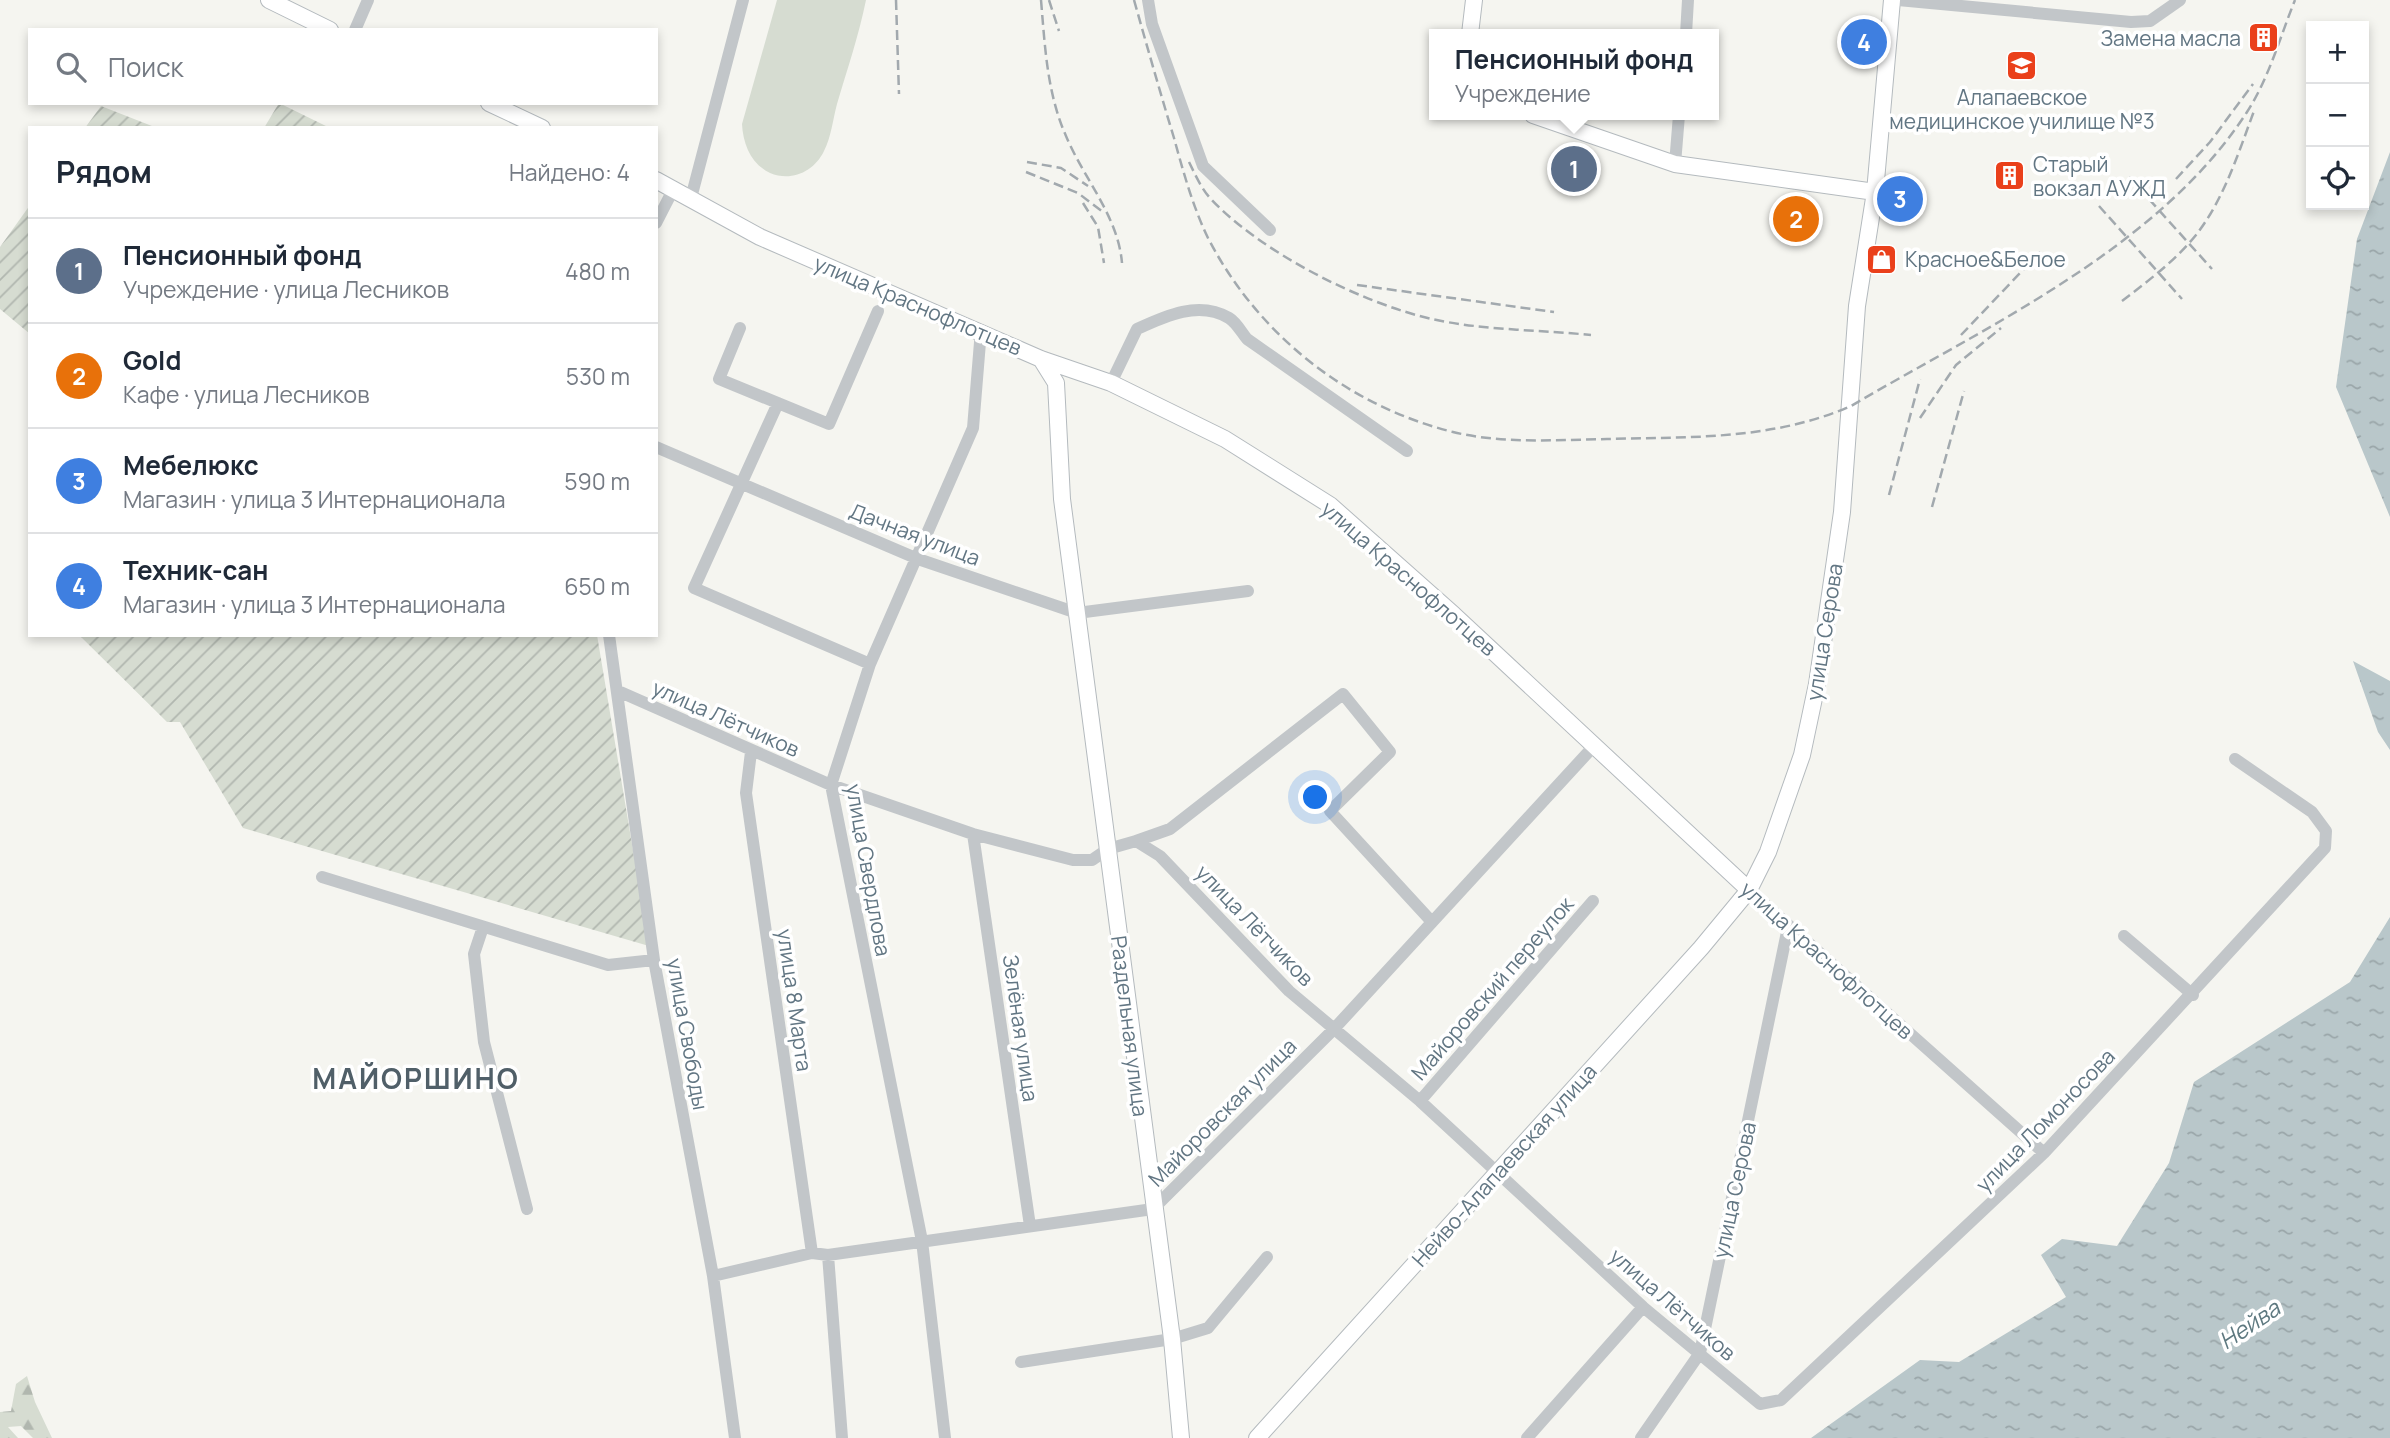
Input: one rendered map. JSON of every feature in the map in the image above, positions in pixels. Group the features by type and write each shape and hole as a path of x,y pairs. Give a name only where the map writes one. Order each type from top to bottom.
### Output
{"street":[{"path":"269,0 326,28"},
{"path":"356,28 368,0"},
{"path":"1148,0 1152,24 1203,166 1270,230"},
{"path":"1470,29 1474,0"},
{"path":"1686,29 1688,0"},
{"name":"улица Серова","path":"1749,890 1768,852 1802,755 1815,695 1842,512 1857,306 1875,192 1892,0"},
{"path":"1898,0 2131,22 2150,21 2176,4"},
{"path":"691,198 742,1"},
{"path":"493,105 538,126"},
{"path":"1547,120 1675,164 1875,192"},
{"path":"1675,164 1679,120"},
{"name":"улица Краснофлотцев","path":"658,181 760,237 981,330 1041,359 1111,383 1225,439 1330,505 1454,615 1788,927 2044,1153"},
{"path":"658,219 674,188"},
{"path":"1111,383 1138,329 1183,310 1207,312 1229,318 1247,339 1407,451"},
{"path":"740,328 719,379 829,424 878,311"},
{"name":"улица Свердлова","path":"944,1438 922,1241 831,785 870,664 973,428 981,330"},
{"name":"Раздельная улица","path":"1041,359 1056,383 1062,499 1172,1339 1181,1438"},
{"path":"778,403 694,588 870,664"},
{"name":"Дачная улица","path":"658,448 918,559 1077,613"},
{"path":"1077,613 1248,591"},
{"name":"улица Свободы","path":"609,637 654,960 713,1276 735,1438"},
{"name":"улица Лётчиков","path":"618,691 751,752 831,785 973,834 1073,860 1092,860 1108,849 1136,841 1160,856 1179,873 1289,991 1420,1101 1643,1307 1760,1404"},
{"path":"1136,841 1170,829 1343,694 1391,752 1330,811 1432,922"},
{"name":"Майоровская улица","path":"713,1276 812,1254 828,1255 1153,1209 1333,1030 1593,747"},
{"name":"улица 8 Марта","path":"751,752 746,793 812,1254"},
{"name":"улица Ломоносова","path":"1760,1404 1781,1400 2044,1153 2193,995 2325,848 2326,831 2312,812 2235,759"},
{"name":"Зелёная улица","path":"973,834 1030,1226"},
{"path":"322,877 608,965 654,960"},
{"name":"Нейво-Алапаевская улица","path":"1257,1438 1701,948 1749,890"},
{"name":"Майоровский переулок","path":"1420,1101 1592,901"},
{"path":"483,927 474,954 484,1042 527,1209"},
{"name":"улица Серова","path":"1641,1438 1700,1353 1788,927"},
{"path":"2124,936 2193,995"},
{"path":"828,1255 842,1438"},
{"path":"1021,1362 1172,1339 1208,1328 1267,1257"},
{"path":"1527,1438 1643,1307"}],"green space":[{"path":"777,0 866,0 826,146 814,165 794,176 770,173 753,159 746,146 742,124"},
{"path":"278,105 283,105 326,126 265,126"},
{"path":"101,106 152,126 86,126"},
{"path":"28,208 28,332 0,309 0,247"},
{"path":"81,637 597,637 649,946 243,828 180,722 167,722"},
{"path":"27,1376 35,1402 52,1438 33,1438 21,1426 8,1427 18,1438 0,1438 0,1412 11,1411 16,1384"}],"water":[{"path":"2390,152 2390,517 2336,387 2357,239"},
{"path":"2353,661 2390,681 2390,750 2378,732"},
{"name":"Нейва","path":"2390,917 2390,1438 1811,1438 1920,1360 1959,1362 2066,1297 2041,1255 2062,1239 2117,1246 2169,1163 2194,1082 2350,982"}],"railway":[{"path":"896,0 899,94"},
{"path":"1041,0 1048,70 1060,120 1073,152 1114,229 1122,263"},
{"path":"1049,0 1059,31"},
{"path":"1134,0 1193,201 1208,238 1253,306 1310,362 1377,404 1414,420 1453,432 1510,440 1670,438 1762,431 1822,417 1851,406 2013,314 2067,280 2119,244 2167,204 2210,160 2247,112 2268,71 2295,0"},
{"path":"2176,179 2210,142 2253,84"},
{"path":"2122,301 2179,253 2206,221 2230,176 2254,111"},
{"path":"1027,162 1061,168 1088,186"},
{"path":"1189,162 1207,194 1231,218 1256,237 1313,273 1374,301 1451,323 1591,335"},
{"path":"1026,172 1078,193 1103,212"},
{"path":"2129,177 2212,269"},
{"path":"1083,203 1098,227 1104,263"},
{"path":"2099,206 2182,299"},
{"path":"1961,335 2043,249"},
{"path":"1357,285 1554,312"},
{"path":"1920,418 1956,365 2001,328"},
{"path":"1889,495 1920,379"},
{"path":"1932,507 1964,391"}],"place":[{"name":"Замена масла","path":"2264,38"},
{"name":"Техник-сан","path":"1864,42"},
{"name":"Алапаевское медицинское училище №3","path":"2022,65"},
{"name":"Пенсионный фонд","path":"1574,169"},
{"name":"Старый вокзал АУЖД","path":"2010,176"},
{"name":"Мебелюкс","path":"1900,199"},
{"name":"Gold","path":"1796,219"},
{"name":"Красное&Белое","path":"1882,259"}],"district":[{"name":"МАЙОРШИНО","path":"416,1078"}]}
